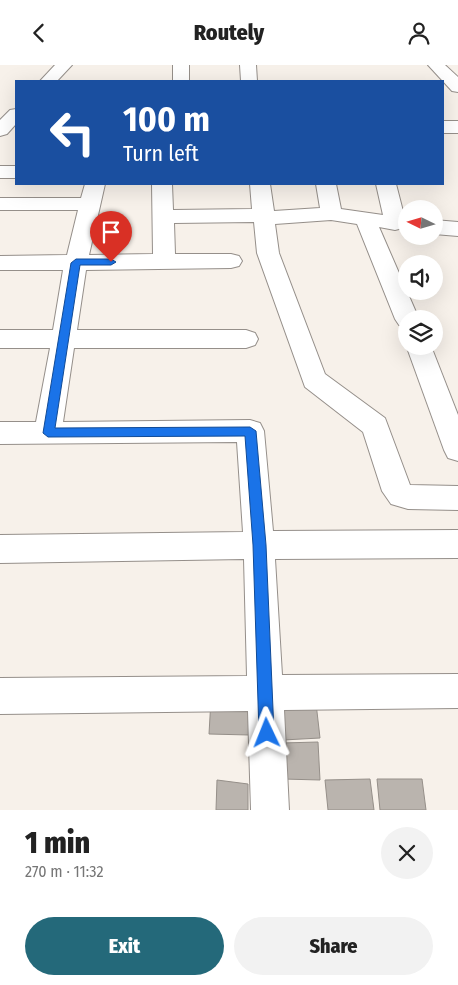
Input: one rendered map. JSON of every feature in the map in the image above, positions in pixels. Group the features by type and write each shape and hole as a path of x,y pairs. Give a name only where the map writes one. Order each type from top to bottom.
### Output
{"street":[{"path":"49,80 64,65"},
{"path":"180,80 181,65"},
{"path":"248,65 248,80"},
{"path":"436,65 452,85"},
{"path":"0,130 15,115"},
{"path":"444,127 458,127"},
{"path":"0,141 15,140"},
{"path":"0,172 15,172"},
{"path":"162,185 164,262"},
{"path":"260,185 268,253 314,380 375,426 397,491 401,495 408,497 458,498"},
{"path":"326,185 331,214"},
{"path":"386,185 398,215"},
{"path":"0,203 92,194 76,263 48,433"},
{"path":"163,217 263,217 331,214 398,223"},
{"path":"365,219 403,310"},
{"path":"443,228 458,229"},
{"path":"0,263 231,261"},
{"path":"0,339 246,339"},
{"path":"421,355 458,449"},
{"path":"0,433 250,431 260,545 270,810"},
{"path":"0,549 458,544"},
{"path":"0,696 265,695 458,691"}],"building":[{"path":"251,698 249,735 209,734 211,699"},
{"path":"316,703 320,738 283,740 281,705"},
{"path":"318,742 320,780 283,779 282,743"},
{"path":"370,779 374,810 328,810 325,780"},
{"path":"377,779 422,779 426,810 380,810"},
{"path":"217,780 248,784 248,810 216,810"}],"route":[{"path":"111,262 76,263 48,433 250,431 260,545 267,733"}]}
